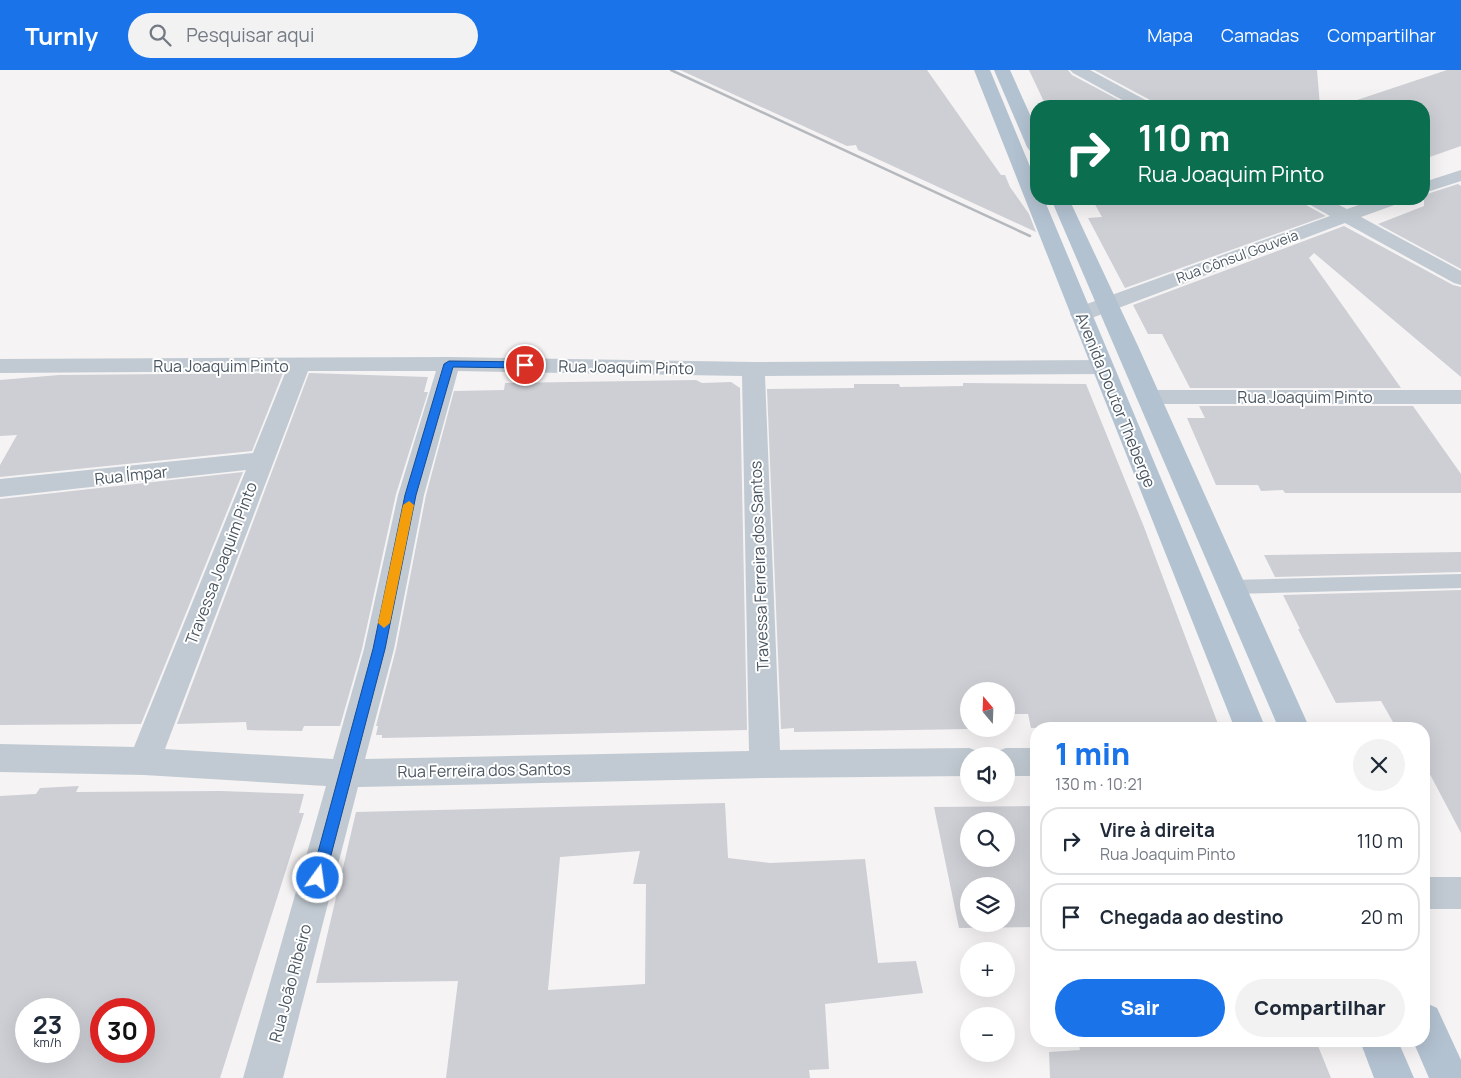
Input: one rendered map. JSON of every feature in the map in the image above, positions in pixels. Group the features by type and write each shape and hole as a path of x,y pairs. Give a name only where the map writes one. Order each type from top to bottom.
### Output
{"main road":[{"name":"Avenida Doutor Theberge","path":"982,70 1030,188"},
{"path":"1002,70 1030,133"},
{"name":"Avenida Doutor Theberge","path":"1037,205 1249,722"},
{"name":"Avenida Doutor Theberge","path":"1063,205 1292,722"},
{"path":"1430,1035 1449,1078"},
{"path":"1382,1047 1394,1078"}],"street":[{"path":"1078,70 1133,100"},
{"path":"1430,186 1461,175"},
{"path":"1325,205 1461,279"},
{"name":"Rua Cônsul Gouveia","path":"1081,314 1376,205"},
{"name":"Rua Joaquim Pinto","path":"0,366 449,364 753,369 1102,367"},
{"name":"Rua João Ribeiro","path":"263,1078 305,930 344,773 379,649 411,495 449,364"},
{"name":"Travessa Joaquim Pinto","path":"144,761 299,366"},
{"name":"Travessa Ferreira dos Santos","path":"753,369 765,764"},
{"name":"Rua Joaquim Pinto","path":"1148,397 1461,397"},
{"name":"Rua Ímpar","path":"0,488 261,460"},
{"name":"Rua Ferreira dos Santos","path":"0,758 144,761 344,773 765,764 960,762"},
{"path":"1015,762 1030,762"},
{"path":"1430,893 1461,893"}],"lane":[{"path":"1232,587 1461,581"}],"building":[{"path":"680,70 927,70 1001,175 1005,175 1010,187 1029,214 1036,232 858,150 856,145 847,146"},
{"path":"1029,70 1068,70 1072,75 1119,100 1043,100"},
{"path":"1094,70 1317,70 1320,100 1150,100"},
{"path":"1447,70 1461,70 1461,146 1430,157 1430,100 1357,100"},
{"path":"1458,184 1461,186 1461,269 1378,224 1424,205 1430,205 1430,193"},
{"path":"1095,205 1306,205 1326,216 1125,288 1088,218 1102,217"},
{"path":"1344,226 1453,285 1461,287 1461,377 1314,253 1309,258 1401,388 1190,388 1162,334 1148,334 1133,305"},
{"path":"283,373 252,451 0,477 0,465 17,435 0,436 0,380 59,375"},
{"path":"309,373 428,377 424,392 428,392 396,494 362,649 340,726 304,726 302,731 247,730 246,722 177,724"},
{"path":"696,380 702,383 731,382 740,388 747,730 382,738 382,735 376,735 378,726 376,726 396,649 426,495 454,391 504,390 505,383"},
{"path":"963,383 1086,384 1144,527 1217,722 1030,723 1028,714 1015,714 1015,682 960,682 960,729 794,732 794,728 781,729 767,389 854,388 854,384 899,384 900,387 963,386"},
{"path":"1199,406 1413,406 1461,474 1461,493 1285,493 1283,490 1261,491 1258,485 1216,485 1187,418 1205,418"},
{"path":"243,472 141,724 0,725 0,499"},
{"path":"1461,552 1461,572 1275,577 1264,555"},
{"path":"1461,590 1461,833 1430,774 1430,722 1393,722 1381,701 1336,703 1298,629 1300,629 1283,595"},
{"path":"79,786 76,792 220,791 304,794 299,813 304,813 220,1078 0,1078 0,796 36,794 40,788"},
{"path":"725,803 728,858 770,863 865,859 878,963 916,961 923,993 825,1004 829,1069 809,1070 810,1078 446,1078 458,981 316,983 356,812","holes":["640,851 633,884 646,884 645,984 548,990 560,857"]},
{"path":"1030,806 1030,927 1015,927 1015,877 960,877 960,928 934,807"},
{"path":"1079,1047 1318,1047 1331,1078 1050,1078 1049,1052 1080,1050"}],"railway":[{"path":"671,70 1030,236"}],"slow traffic":[{"path":"384,623 409,505"}],"route":[{"path":"318,878 344,773 379,649 411,495 449,364 525,365"}]}
